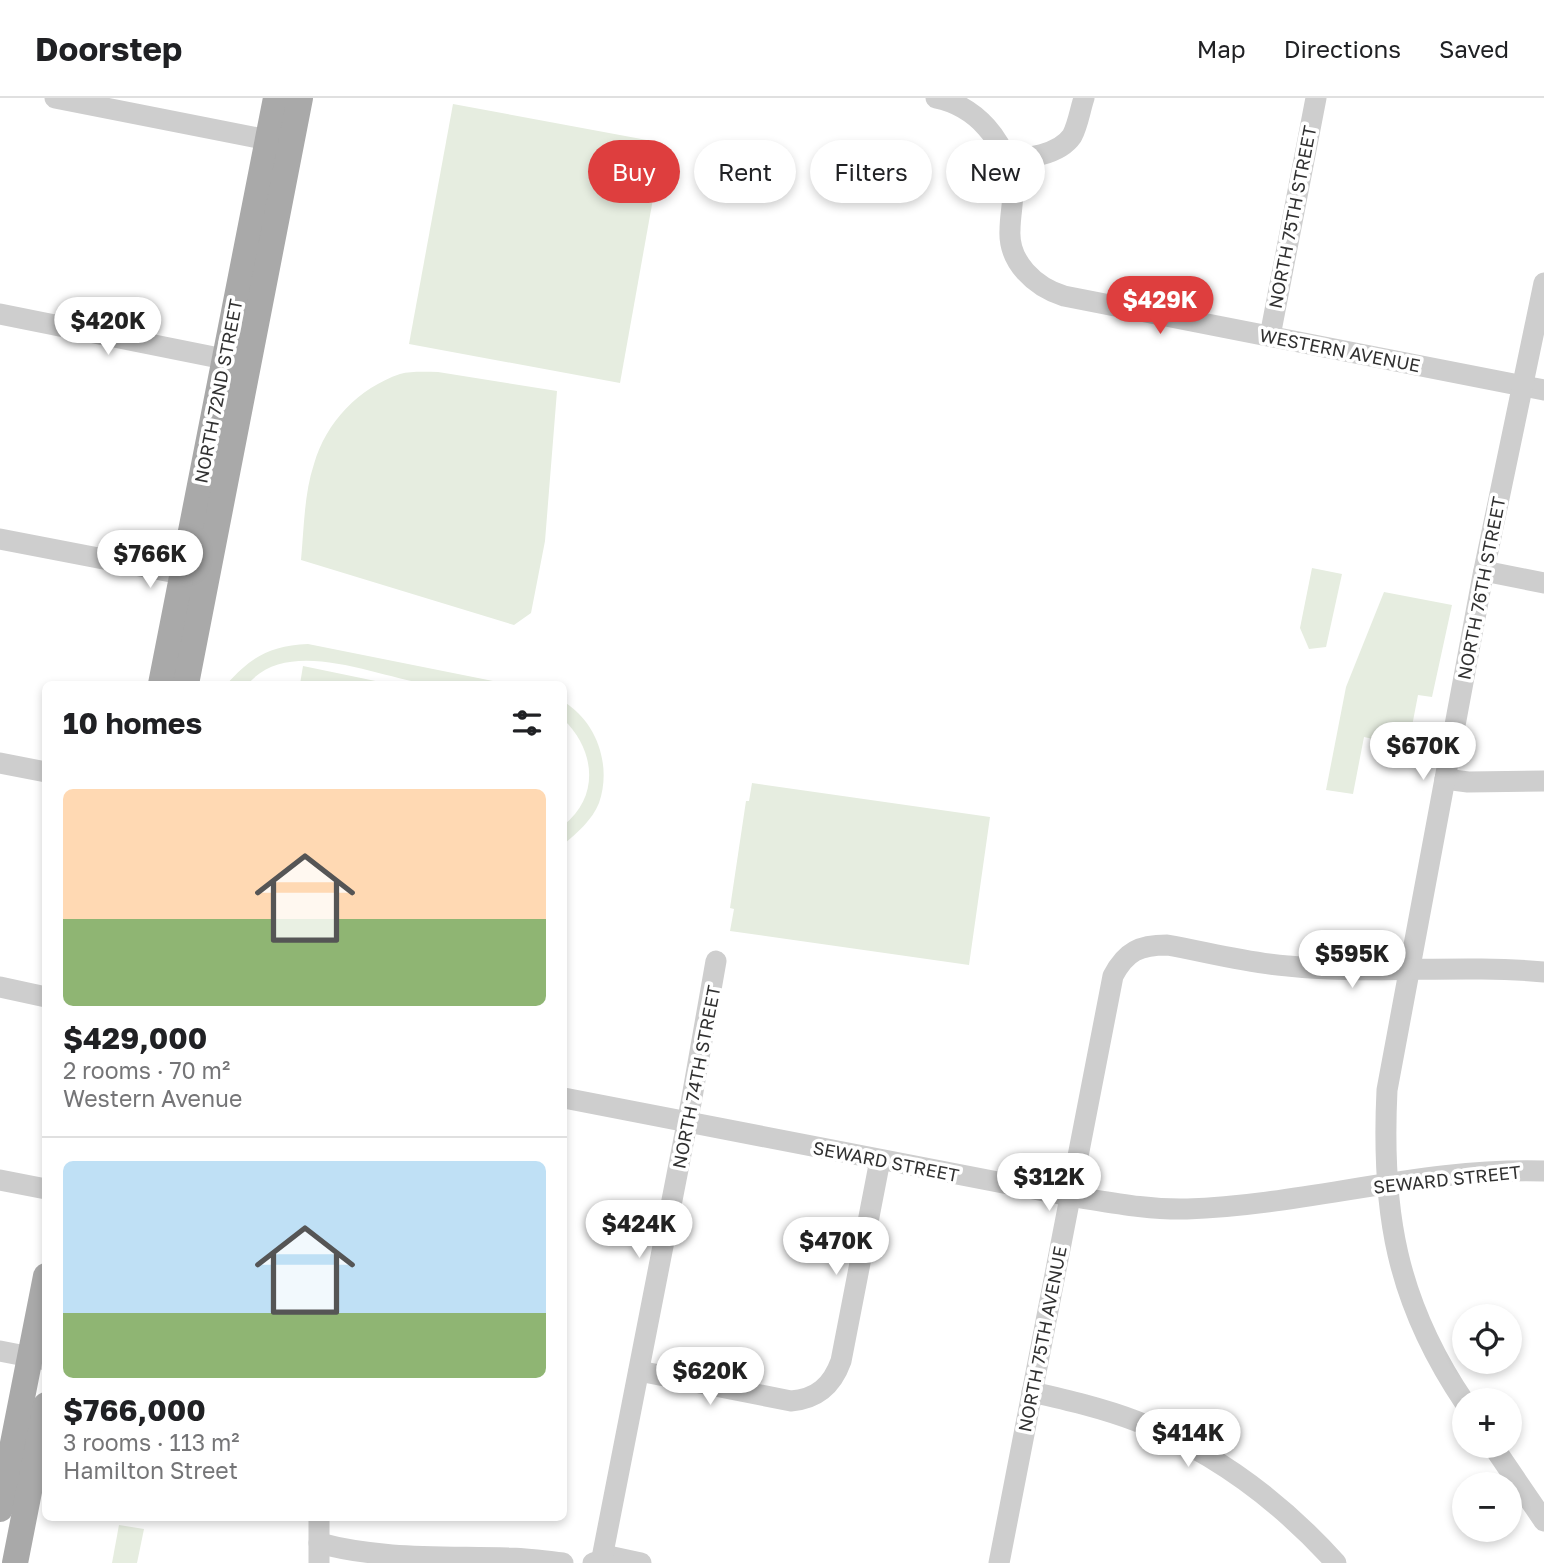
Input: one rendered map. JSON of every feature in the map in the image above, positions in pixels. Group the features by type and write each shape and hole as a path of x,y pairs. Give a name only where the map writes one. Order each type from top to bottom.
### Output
{"main road":[{"name":"NORTH 72ND STREET","path":"162,681 195,576 279,142 276,98"},
{"name":"NORTH 72ND STREET","path":"186,681 195,576 225,359 279,142 300,98"},
{"path":"0,1510 37,1358 42,1312"},
{"path":"15,1563 42,1425"}],"street":[{"path":"55,98 279,142"},
{"name":"WESTERN AVENUE","path":"936,98 973,114 996,140"},
{"path":"1045,153 1063,145 1075,128 1084,98"},
{"name":"NORTH 75TH STREET","path":"1270,336 1315,98"},
{"name":"WESTERN AVENUE","path":"1011,203 1009,231 1015,256 1023,269 1045,289 1064,296 1544,390"},
{"name":"NORTH 76TH STREET","path":"1455,1388 1426,1338 1409,1294 1396,1248 1386,1185 1387,1090 1484,571 1544,283"},
{"path":"0,314 225,359"},
{"path":"0,539 195,576"},
{"path":"1484,571 1544,583"},
{"path":"0,763 42,771"},
{"path":"1445,779 1468,782 1544,781"},
{"name":"NORTH 75TH AVENUE","path":"999,1563 1113,976 1124,958 1149,945 1167,945 1288,967 1409,969"},
{"name":"NORTH 74TH STREET","path":"598,1562 639,1371 716,961"},
{"path":"1409,969 1513,969 1544,972"},
{"path":"0,987 42,996"},
{"name":"SEWARD STREET","path":"567,1099 1070,1196 1140,1207 1188,1209 1513,1170 1544,1171"},
{"path":"639,1371 791,1401 804,1400 822,1392 837,1372 880,1160"},
{"path":"0,1180 42,1188"},
{"path":"0,1351 37,1358"},
{"path":"1032,1392 1094,1407 1184,1443 1230,1469 1271,1500 1310,1534 1336,1563"},
{"path":"1501,1458 1544,1521"},
{"path":"319,1521 319,1553 512,1558 563,1563"},
{"path":"598,1562 613,1557 641,1563"}],"shaded area":[{"path":"453,104 647,140 588,140 588,203 652,203 620,383 409,344"},
{"path":"438,372 557,391 545,541 531,613 514,625 301,560 311,475 319,449 336,421 346,408 385,380 404,373"},
{"path":"1312,568 1342,574 1326,647 1309,649 1300,628"},
{"path":"1384,592 1452,605 1432,697 1418,695 1408,747 1364,737 1353,794 1326,790 1346,687"},
{"path":"308,644 493,681 411,681 333,663 309,661 286,663 265,670 252,681 230,681 245,666 263,654"},
{"path":"303,666 376,681 300,681"},
{"path":"567,704 576,711 593,733 599,746 604,774 603,789 593,815 567,841 567,822 584,801 589,773 582,745 567,724"},
{"path":"752,783 990,817 969,965 730,931 734,909 730,908 746,801 749,801"},
{"path":"119,1525 144,1529 137,1563 112,1563"}]}
